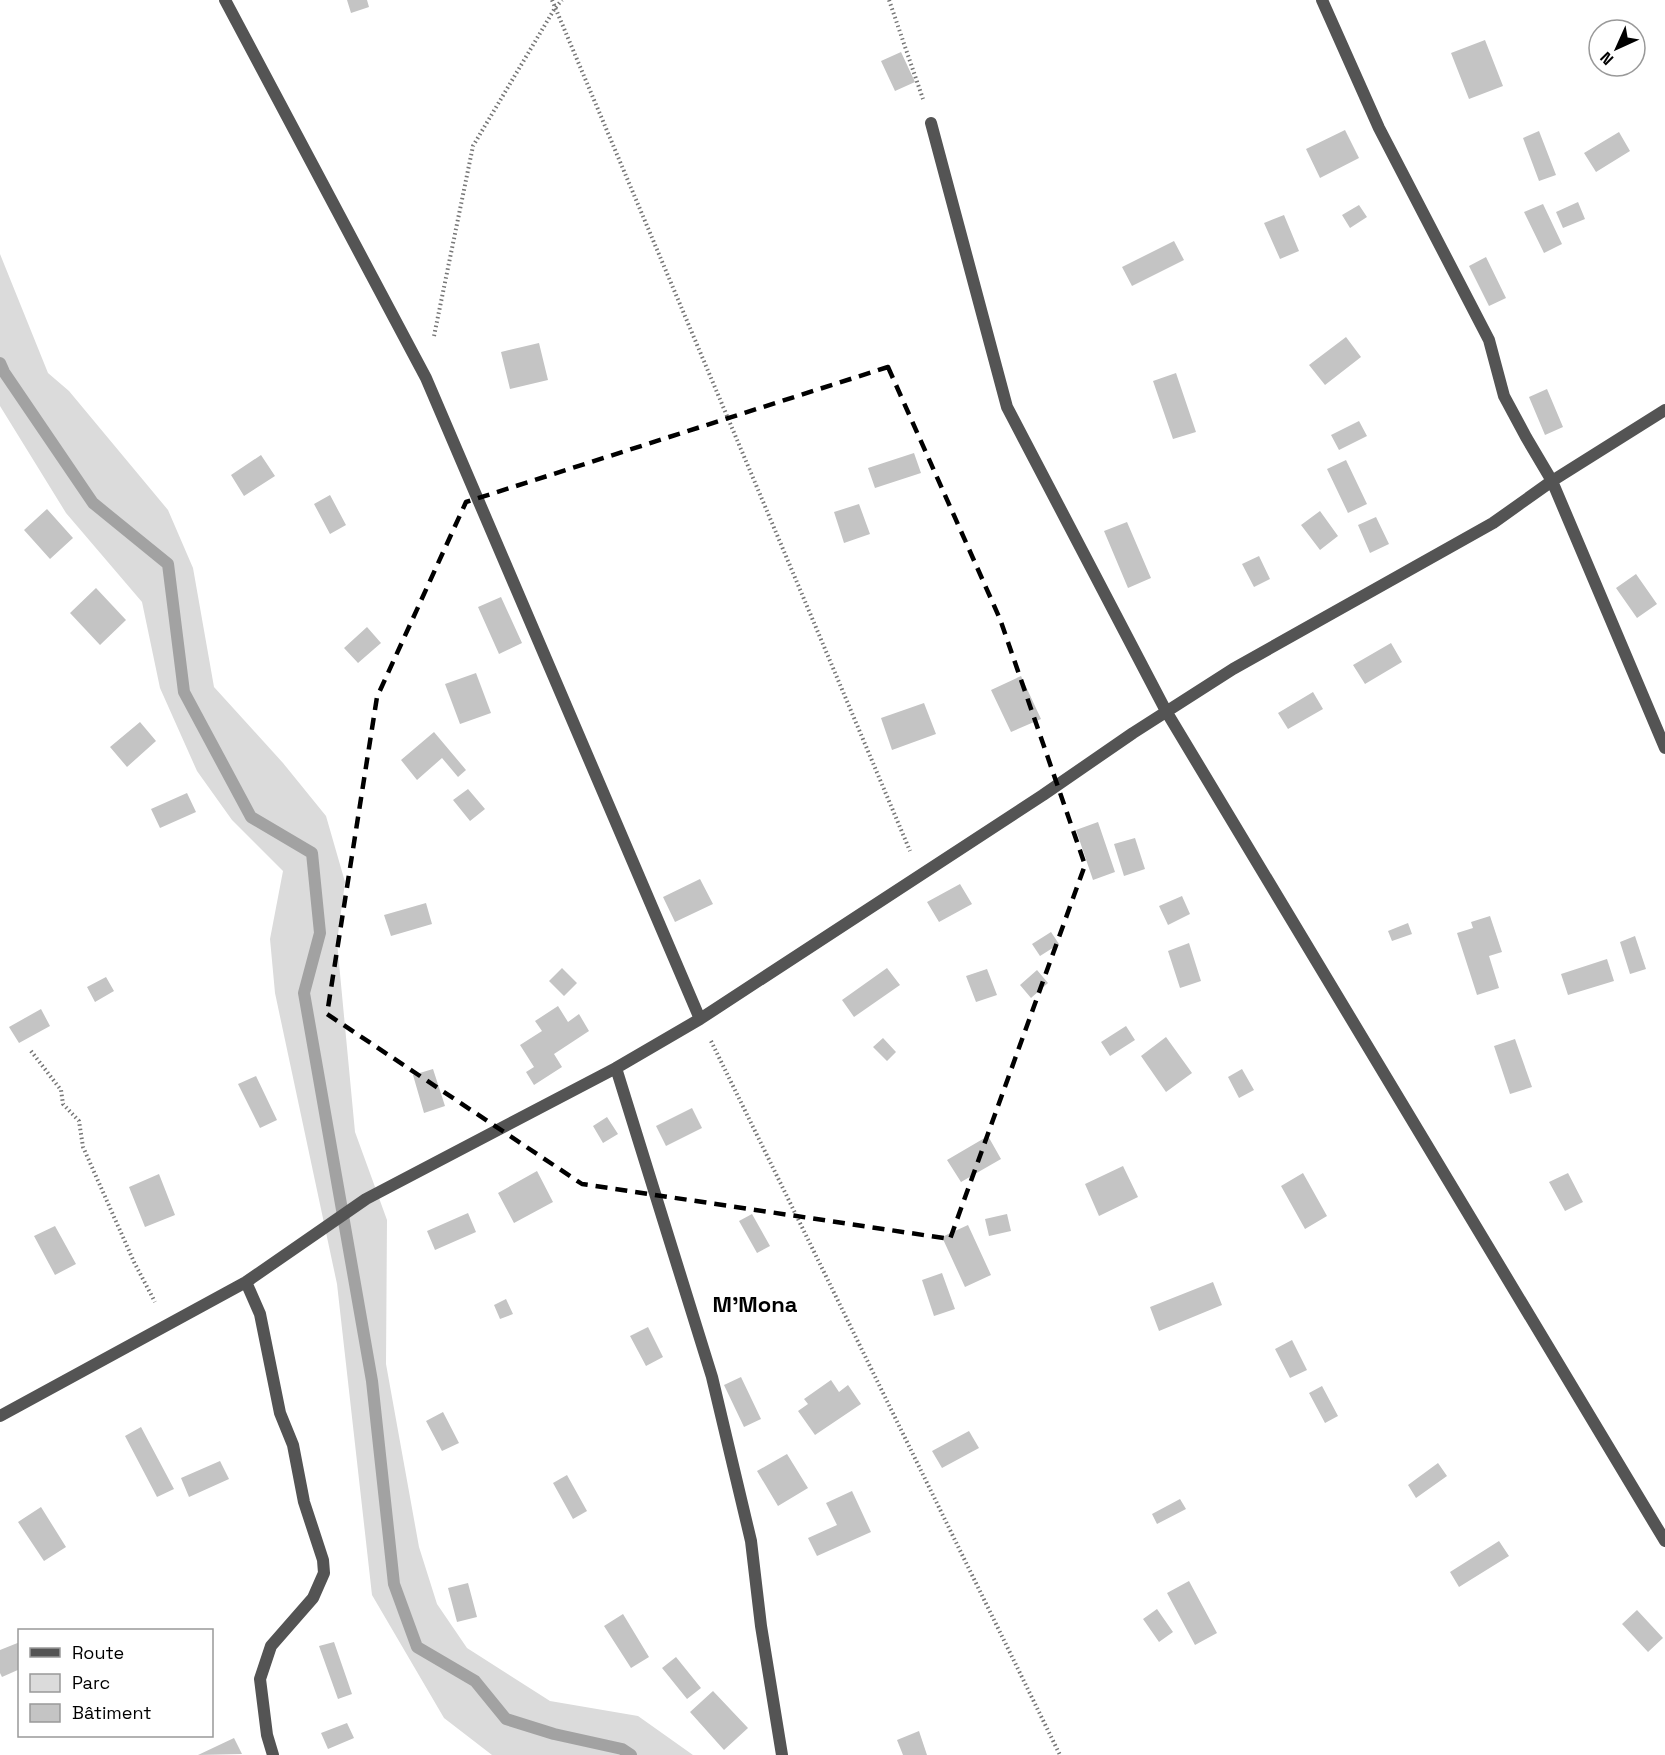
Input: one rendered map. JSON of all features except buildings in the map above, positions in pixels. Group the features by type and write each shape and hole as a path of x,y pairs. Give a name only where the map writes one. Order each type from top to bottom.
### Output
{"street":[{"path":"225,0 426,378 700,1019"},
{"path":"1322,0 1379,128 1489,340 1504,396 1552,481 1665,748"},
{"path":"931,123 1007,407 1166,711 1665,1541"},
{"path":"0,1416 246,1282 366,1198 616,1068 700,1019 1166,711 1233,669 1493,523 1552,481 1665,410"},
{"path":"616,1068 712,1377 751,1541 761,1626 782,1755"},
{"path":"246,1282 260,1314 280,1413 293,1444 304,1502 323,1560 324,1573 313,1598 271,1646 260,1679 267,1735 273,1755"}],"path":[{"path":"552,0 920,875"},
{"path":"426,378 473,146 555,8 562,0"},
{"path":"889,0 931,123"},
{"path":"700,1019 1060,1755"},
{"path":"31,1051 61,1090 63,1104 79,1121 83,1147 134,1262 168,1324"}],"highlighted area":[{"path":"888,367 1000,619 1085,865 950,1239 582,1184 327,1014 377,697 466,502"}],"green space":[{"path":"0,254 48,373 69,391 168,510 193,568 214,687 283,763 326,816 345,882 337,942 355,1132 387,1220 386,1364 419,1547 437,1604 467,1648 550,1701 638,1716 693,1755 492,1755 444,1718 372,1595 337,1284 275,993 270,939 283,871 232,820 197,771 160,688 142,602 66,513 0,406"}],"waterway":[{"path":"0,363 93,503 168,564 184,692 251,817 312,853 320,933 304,993 372,1381 394,1584 417,1647 475,1681 506,1719 554,1734 622,1749 631,1755"}],"district":[{"name":"M'Mona","path":"755,1304"}]}
